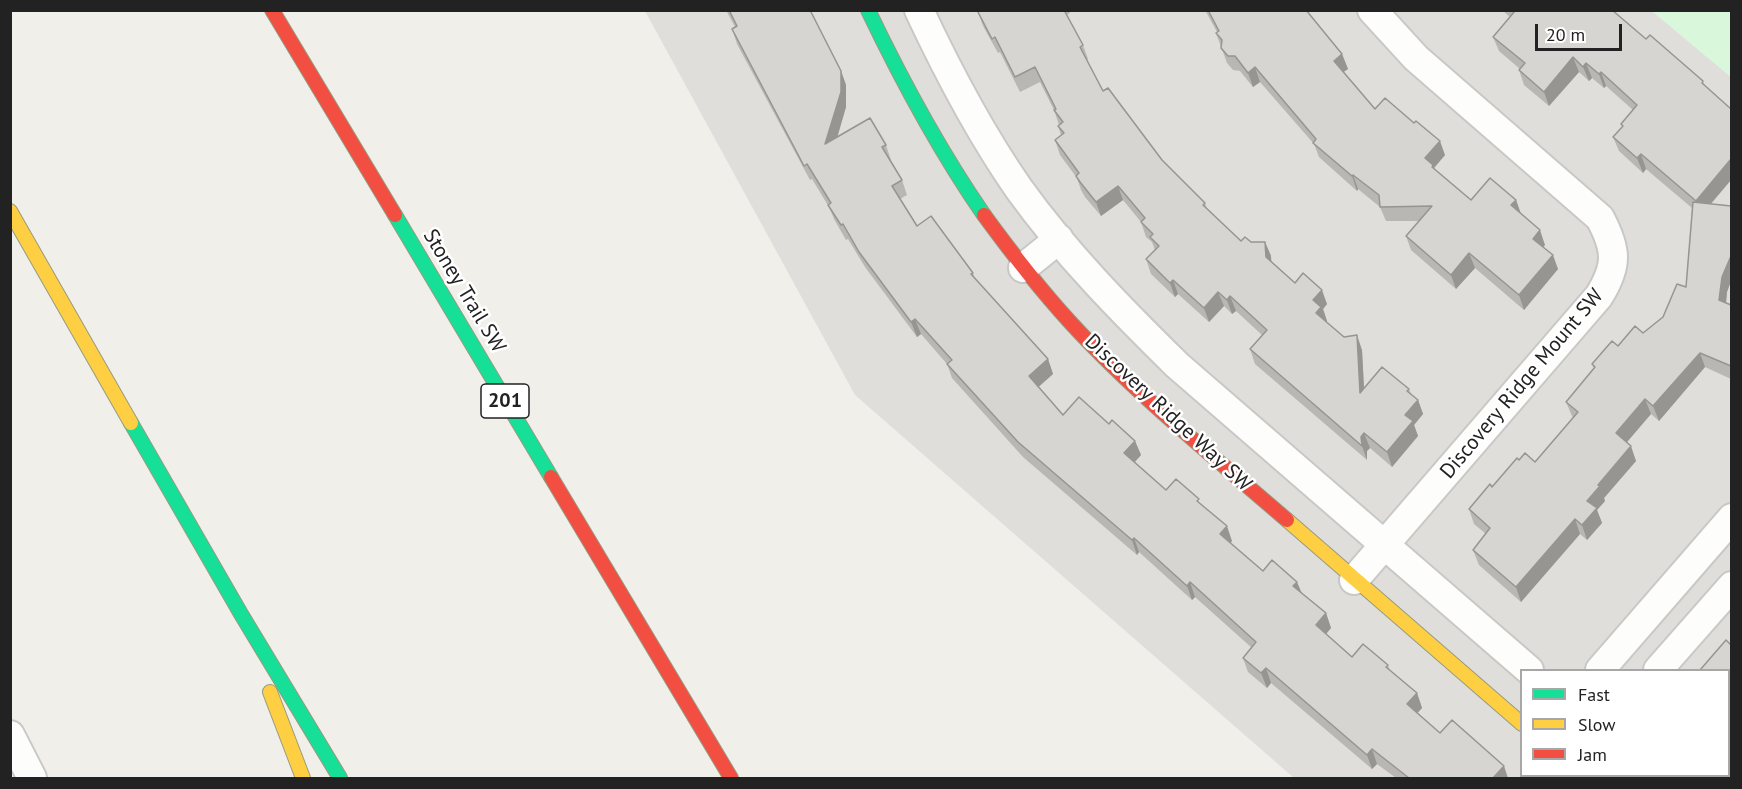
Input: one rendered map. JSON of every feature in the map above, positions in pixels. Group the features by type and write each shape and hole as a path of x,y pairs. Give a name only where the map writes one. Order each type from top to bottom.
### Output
{"main road":[{"name":"Stoney Trail SW","path":"272,10 731,778"},
{"name":"Discovery Ridge Way SW","path":"868,10 892,64 942,153 974,202 1023,268 1066,317 1146,398 1520,723"},
{"path":"10,211 241,614 340,778"},
{"path":"241,614 303,778"}],"street":[{"name":"Discovery Ridge Way SW","path":"919,10 959,90 1019,189 1124,314 1177,365 1528,669"},
{"name":"Discovery Ridge Mount SW","path":"1354,580 1599,296 1610,278 1614,256 1610,237 1600,218 1416,58 1372,10"},
{"path":"1023,268 1059,239"},
{"path":"1601,669 1731,518"},
{"path":"1659,669 1731,586"},
{"path":"10,735 32,778"}],"shaded area":[{"path":"645,11 1652,11 1731,77 1731,778 1294,778 855,395"}],"green space":[{"path":"1652,11 1731,11 1731,77"}],"building":[{"path":"729,10 810,10 841,71 841,92 825,144 870,118 886,145 882,147 902,180 892,186 917,226 931,216 973,273 971,274 1048,359 1029,376 1063,415 1079,397 1109,424 1112,420 1135,441 1124,453 1166,490 1176,479 1199,499 1197,501 1227,526 1220,534 1263,571 1272,560 1297,582 1293,586 1326,613 1316,625 1352,657 1363,644 1417,693 1407,704 1440,733 1452,720 1504,766 1493,778 1409,778 1372,749 1367,755 1266,668 1261,673 1243,658 1256,642 1190,582 1187,586 1134,538 1132,540 1018,442 947,364 952,360 915,319 911,322 859,252 843,224 841,225 828,205 831,203 807,164 804,166 732,29 737,26"},
{"path":"980,10 1064,10 1083,45 1080,47 1103,91 1108,88 1162,160 1205,203 1203,205 1241,241 1245,237 1251,242 1265,242 1266,257 1295,283 1303,273 1322,290 1313,300 1321,307 1316,313 1344,337 1357,335 1360,393 1382,367 1409,389 1407,391 1418,400 1405,415 1413,421 1387,452 1364,433 1361,437 1362,446 1250,349 1267,330 1230,296 1227,300 1218,292 1204,308 1173,280 1170,283 1146,259 1159,246 1150,237 1153,234 1141,222 1145,218 1118,186 1096,202 1080,182 1076,176 1079,173 1055,140 1064,133 1058,126 1063,122 1054,110 1056,109 1035,67 1015,77 995,37 992,39 978,12"},
{"path":"1208,10 1306,10 1342,54 1334,61 1375,109 1385,98 1414,123 1416,121 1440,141 1425,158 1433,165 1432,167 1471,200 1490,178 1516,200 1511,205 1540,230 1533,239 1553,255 1519,295 1469,253 1451,275 1406,236 1432,206 1380,207 1379,195 1313,143 1316,139 1255,67 1248,73 1235,56 1228,56 1221,48 1222,40 1216,33 1219,31"},
{"path":"1514,10 1612,10 1646,39 1650,35 1731,109 1731,159 1696,201 1641,154 1637,158 1613,137 1637,105 1601,72 1599,74 1586,63 1583,67 1573,57 1544,92 1519,70 1525,63 1493,37"},
{"path":"1693,202 1731,206 1731,256 1722,277 1719,300 1731,305 1731,366 1700,353 1653,406 1645,399 1616,433 1631,446 1587,501 1597,508 1582,525 1575,519 1516,587 1473,550 1490,528 1469,509 1490,484 1492,487 1517,458 1519,460 1525,453 1535,462 1578,412 1566,402 1595,367 1592,364 1612,341 1618,346 1635,326 1643,333 1663,317 1677,284 1686,287"},
{"path":"1726,640 1731,645 1731,773 1730,669 1701,669"}],"traffic: fast":[{"path":"868,10 922,115 984,215"},
{"path":"395,215 551,477"},
{"path":"131,423 241,614 340,778"}],"traffic: slow":[{"path":"10,211 131,423"},
{"path":"1287,520 1520,722"},
{"path":"270,692 303,778"}],"traffic: jam":[{"path":"272,10 395,215"},
{"path":"984,215 1036,283 1095,349 1176,424 1287,520"},
{"path":"551,477 731,778"}]}
